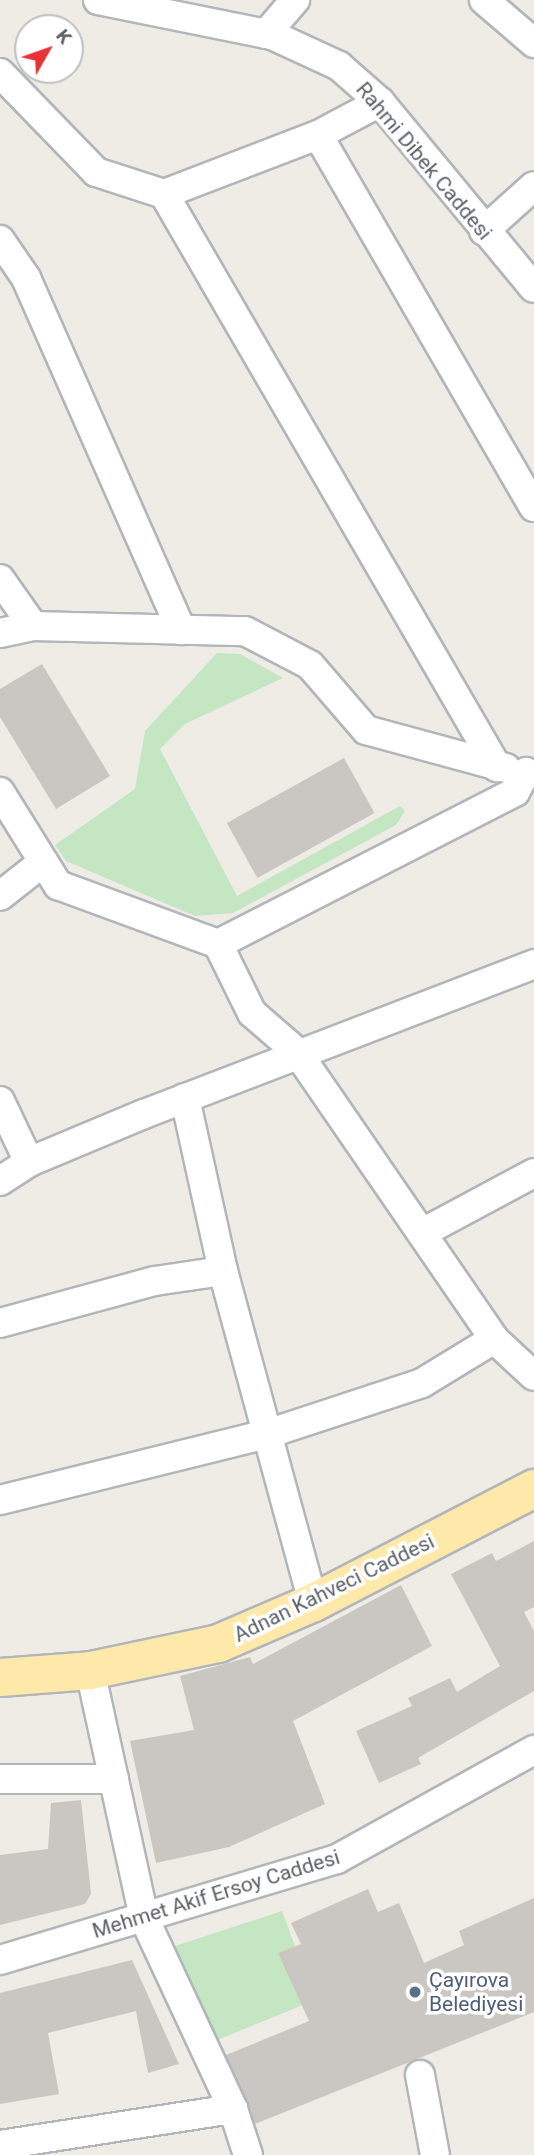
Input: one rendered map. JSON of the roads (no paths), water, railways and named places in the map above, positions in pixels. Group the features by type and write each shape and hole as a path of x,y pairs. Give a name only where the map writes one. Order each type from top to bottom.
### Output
{"main road":[{"name":"Adnan Kahveci Caddesi","path":"0,1677 89,1671 218,1643 313,1602 526,1489"}],"street":[{"name":"Rahmi Dibek Caddesi","path":"98,0 266,34 339,66 380,102 484,231 534,288"},
{"path":"266,34 295,0"},
{"path":"484,0 534,43"},
{"path":"0,73 96,172 164,194 318,135 380,102"},
{"path":"318,135 534,507"},
{"path":"484,231 534,186"},
{"path":"164,194 497,767"},
{"path":"0,240 26,278 181,630"},
{"path":"0,579 33,626"},
{"path":"0,633 33,626 245,631 310,666 366,730 497,767 530,773 515,792 218,944"},
{"path":"0,792 58,885 218,944 252,1013 298,1052 494,1339 526,1367 534,1395"},
{"path":"0,896 43,862"},
{"path":"0,1181 29,1162 298,1052 534,964"},
{"path":"185,1098 223,1271 313,1602"},
{"path":"0,1101 29,1162"},
{"path":"422,1233 534,1173"},
{"path":"0,1324 155,1281 223,1271"},
{"path":"0,1500 267,1434 422,1383 494,1339"},
{"path":"89,1671 144,1918 233,2109 248,2155"},
{"name":"Mehmet Akif Ersoy Caddesi","path":"0,1959 337,1859 534,1750"},
{"path":"0,1779 114,1779"},
{"path":"420,2075 435,2155"},
{"path":"0,2146 233,2109"}],"place":[{"name":"Çayırova Belediyesi","path":"415,1992"}]}
